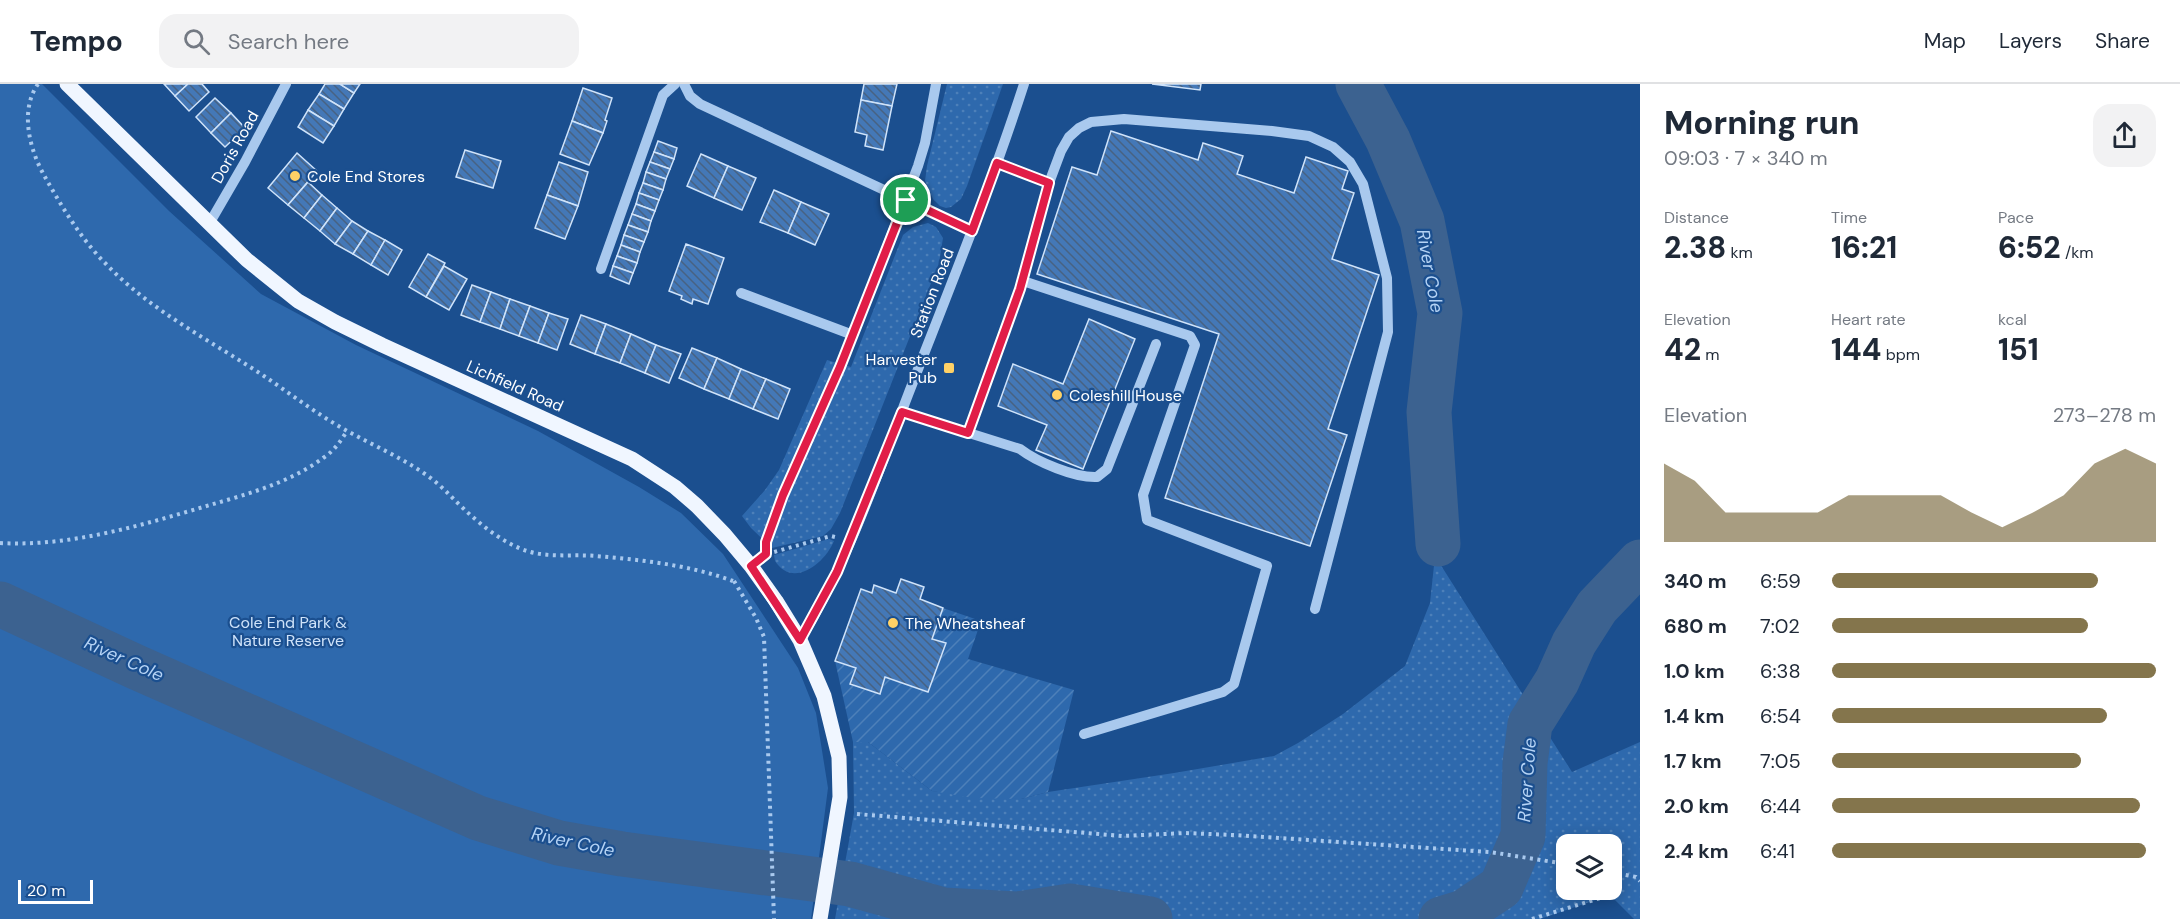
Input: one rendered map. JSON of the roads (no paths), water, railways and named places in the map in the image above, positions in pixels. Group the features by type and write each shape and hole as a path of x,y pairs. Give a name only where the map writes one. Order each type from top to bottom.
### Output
{"main road":[{"name":"Lichfield Road","path":"67,84 209,224 270,280 298,301 335,322 433,369 597,442 655,473 697,506 751,566 800,640 824,696 839,757 840,797 820,919"}],"street":[{"name":"Doris Road","path":"209,224 286,84"},
{"path":"601,269 663,95 675,84"},
{"path":"684,84 690,96 700,104 972,231"},
{"path":"741,293 853,335 906,200 925,143 936,84"},
{"name":"Station Road","path":"800,640 837,572 851,539 972,231 1024,84"},
{"path":"968,433 1023,281 1049,183 1061,151 1069,137 1079,128 1091,122 1124,119 1272,130 1309,136 1333,147 1350,162 1363,184 1387,278 1388,332 1316,609"},
{"path":"997,163 1049,183"},
{"path":"1023,281 1190,336 1195,345 1143,495 1147,520 1267,566 1234,684 1223,692 1084,734"},
{"path":"902,412 1020,449 1031,458 1082,476 1097,477 1107,470 1156,344"}],"waterway":[{"name":"River Cole","path":"1358,84 1388,140 1422,221 1440,313 1429,412 1438,544"},
{"name":"River Cole","path":"1441,919 1464,912 1501,887 1523,836 1525,763 1530,724 1557,681 1574,643 1597,607 1640,562"},
{"name":"River Cole","path":"0,604 136,667 478,818 559,843 622,854 850,884 943,910 1018,914 1070,906 1150,919"}],"place":[{"name":"Cole End Stores","path":"295,176"},
{"name":"Harvester Pub","path":"949,368"},
{"name":"Coleshill House","path":"1057,395"},
{"name":"The Wheatsheaf","path":"893,623"}],"park label":[{"name":"Cole End Park & Nature Reserve","path":"288,631"}]}
